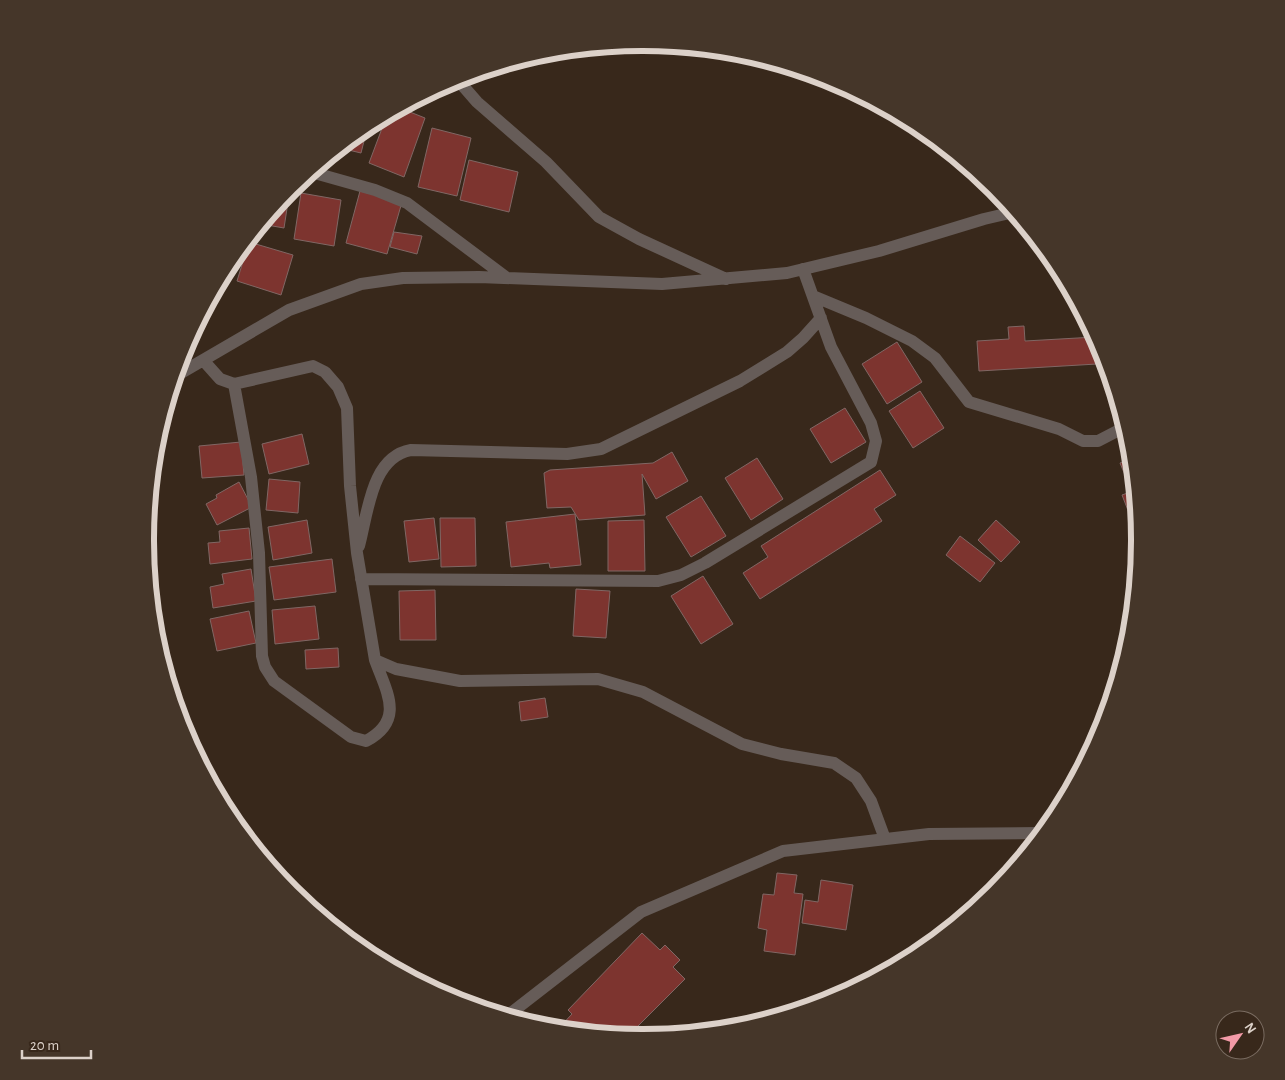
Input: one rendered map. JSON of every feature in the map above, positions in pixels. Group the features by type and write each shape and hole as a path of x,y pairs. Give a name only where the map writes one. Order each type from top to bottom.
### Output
{"street":[{"path":"462,85 477,102 546,162 599,217 639,239 727,279"},
{"path":"319,174 376,190 407,203 507,278"},
{"path":"184,371 289,310 361,284 403,278 507,278 662,284 787,273 879,250 1006,214"},
{"path":"361,580 658,581 681,575 706,563 871,462 876,441 871,423 831,347 803,269"},
{"path":"813,296 866,318 912,341 935,358 959,392 975,405 1059,429 1083,441 1098,442 1119,431"},
{"path":"357,553 376,481 387,461 398,452 411,450 567,454 601,449 740,381 787,352 821,318"},
{"path":"203,360 220,379 234,384 312,366 325,372 338,387 347,408 350,486 357,553 375,660 390,701 389,720 379,734 366,741 351,737 290,695 274,681 264,667 258,553 251,476 234,384"},
{"path":"375,660 405,671 460,680 598,679 643,692 742,744 780,754 834,764 856,778 871,801 885,839"},
{"path":"513,1011 642,912 783,851 929,834 1034,833"},
{"path":"522,1013 533,996"}],"building":[{"path":"408,111 425,118 404,177 369,163 383,127"},
{"path":"432,128 471,138 457,196 418,187"},
{"path":"365,138 361,153 348,150"},
{"path":"469,160 518,172 509,212 460,200"},
{"path":"360,191 402,202 387,254 346,243"},
{"path":"301,193 341,200 334,246 294,239"},
{"path":"288,204 284,228 269,225"},
{"path":"394,232 422,236 417,254 390,247"},
{"path":"254,243 293,255 281,295 237,281 245,256"},
{"path":"1024,326 1025,341 1087,337 1097,364 979,371 977,341 1009,339 1008,327"},
{"path":"897,342 922,382 887,404 862,364"},
{"path":"920,391 944,428 913,448 889,411"},
{"path":"845,408 866,442 831,463 810,429"},
{"path":"302,434 309,464 269,474 262,444"},
{"path":"241,442 244,475 202,478 199,446"},
{"path":"672,452 688,481 656,499 642,474 645,515 579,520 571,507 547,508 544,473 550,470 653,463"},
{"path":"757,458 783,499 751,520 725,478"},
{"path":"1125,461 1127,481 1120,463"},
{"path":"880,470 896,495 874,509 882,521 760,599 743,573 768,557 761,546"},
{"path":"269,479 300,482 298,513 266,510"},
{"path":"239,482 252,507 217,525 206,504 217,498 216,495"},
{"path":"1129,493 1130,513 1129,513 1122,495"},
{"path":"701,496 726,536 691,557 666,517"},
{"path":"575,514 581,565 550,568 549,563 511,567 506,522"},
{"path":"434,518 439,559 409,562 404,521"},
{"path":"440,518 475,518 476,566 441,567"},
{"path":"307,520 312,553 273,560 268,527"},
{"path":"644,520 645,571 608,571 608,521"},
{"path":"996,520 1020,542 1001,562 978,540"},
{"path":"249,528 252,559 210,564 208,543 220,542 219,531"},
{"path":"960,536 995,563 980,582 946,555"},
{"path":"332,559 336,592 274,600 269,567"},
{"path":"251,569 256,601 213,608 210,587 224,584 222,574"},
{"path":"703,576 733,624 701,644 671,596"},
{"path":"576,589 610,591 606,638 573,636"},
{"path":"435,590 436,640 400,640 399,591"},
{"path":"315,606 319,639 275,644 272,610"},
{"path":"249,611 256,643 217,651 210,619"},
{"path":"338,648 339,667 306,669 305,650"},
{"path":"545,698 548,717 521,721 519,702"},
{"path":"777,873 797,875 794,893 803,894 795,955 764,951 767,930 758,928 763,894 774,895"},
{"path":"821,880 853,885 846,930 802,923 805,900 818,902"},
{"path":"642,933 660,950 665,945 680,960 673,967 685,979 635,1029 564,1022 572,1014 568,1010"}]}
